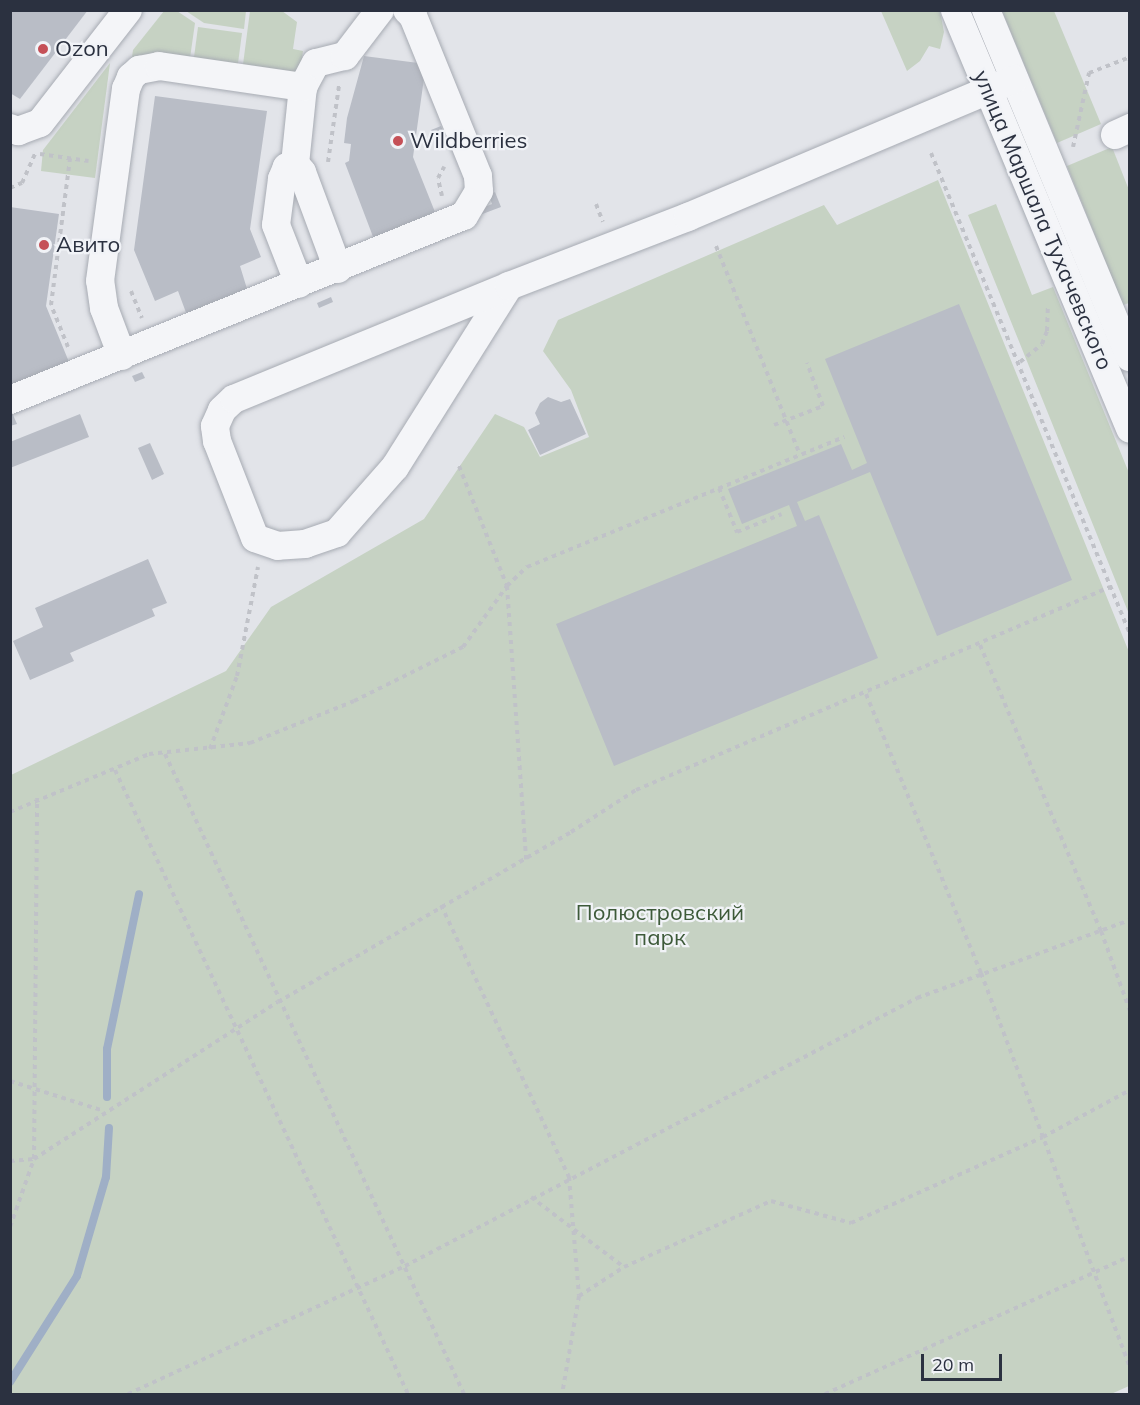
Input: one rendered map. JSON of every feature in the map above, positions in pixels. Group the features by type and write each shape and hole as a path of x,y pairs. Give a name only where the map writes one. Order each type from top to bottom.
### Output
{"street":[{"path":"10,128 18,131 40,123 128,10"},
{"path":"338,269 302,172 295,164 303,87 316,63 345,56 380,10"},
{"path":"10,400 464,216 479,191 478,176 413,16 407,10"},
{"name":"улица Маршала Тухачевского","path":"955,10 1002,85 1130,357"},
{"name":"улица Маршала Тухачевского","path":"986,10 1002,85 1130,429"},
{"path":"122,356 100,295 126,89 138,70 159,66 303,87"},
{"path":"509,286 395,467 337,533 305,544 262,543 255,538 217,441 215,426 222,410 234,399 509,286 688,217 1002,85"},
{"path":"295,164 287,167 282,179 276,225 300,284"}],"path":[{"path":"1072,153 1089,73 1130,57"},
{"path":"328,166 339,85"},
{"path":"27,152 116,165"},
{"path":"931,153 1020,362 1130,634"},
{"path":"70,158 51,305 78,373"},
{"path":"716,246 800,455"},
{"path":"1020,362 1042,344 1047,331 1047,297"},
{"path":"774,425 823,406 807,363"},
{"path":"10,812 37,798 115,770 149,754 210,749 260,739 354,701 463,647 507,586 527,567 844,437"},
{"path":"459,466 507,586 526,859"},
{"path":"719,488 737,532 782,514"},
{"path":"210,749 237,676 262,543"},
{"path":"10,1161 34,1159 104,1111 278,1002 441,905 526,859 636,790 866,694 1110,587"},
{"path":"980,645 1101,931 1130,1011"},
{"path":"866,694 981,973 1130,1368"},
{"path":"164,753 278,1002 405,1266 464,1395"},
{"path":"115,770 356,1290 408,1395"},
{"path":"10,1227 34,1159 37,798"},
{"path":"441,905 568,1177 579,1296 562,1395"},
{"path":"128,1395 405,1266 568,1177 917,998 1130,920"},
{"path":"10,1081 104,1111"},
{"path":"579,1296 624,1267 771,1201 851,1223 1043,1137 1130,1090"},
{"path":"531,1197 624,1267"},
{"path":"825,1395 1130,1256"}],"green space":[{"path":"164,11 177,11 195,23 189,65 132,57 133,50"},
{"path":"186,11 246,11 244,29 204,23"},
{"path":"250,11 282,11 297,22 293,49 303,51 299,80 242,72"},
{"path":"881,11 940,11 944,32 940,49 929,46 920,61 907,71"},
{"path":"1002,11 1054,11 1101,124 1057,143"},
{"path":"198,27 242,33 237,71 193,65"},
{"path":"110,63 95,178 41,171 43,150"},
{"path":"1112,147 1129,190 1129,303 1123,305 1067,166"},
{"name":"Полюстровский парк","path":"938,180 1129,652 1129,1386 1111,1394 11,1394 11,775 226,671 271,607 424,519 495,414 524,427 540,457 589,437 571,390 543,351 558,320 824,205 837,225"},
{"path":"996,204 1032,295 1053,287 1129,473 1129,614 968,215"}],"building":[{"path":"10,10 88,10 20,99 10,93"},
{"path":"364,56 426,64 413,157 435,212 375,242 345,163 349,161 351,144 344,143 347,118"},
{"path":"155,96 267,111 250,229 261,257 240,266 248,292 188,318 178,291 155,301 134,250"},
{"path":"441,126 449,146 439,150 431,130"},
{"path":"495,192 501,207 477,216 475,211 492,204 489,195"},
{"path":"10,207 59,214 46,306 69,362 10,390"},
{"path":"331,297 333,302 319,308 317,303"},
{"path":"959,304 1072,580 937,636 870,472 797,502 805,521 819,515 878,658 614,766 556,624 797,526 789,505 742,524 728,489 841,444 852,470 867,463 825,359"},
{"path":"142,372 145,378 135,382 132,376"},
{"path":"548,397 561,402 570,399 586,434 540,455 528,430 540,424 535,413 540,403"},
{"path":"10,408 17,424 10,426"},
{"path":"80,414 89,437 10,468 10,442"},
{"path":"150,443 164,474 152,480 138,448"},
{"path":"148,559 167,603 152,609 155,616 70,653 74,661 30,680 13,641 43,627 35,608"}],"waterway":[{"path":"107,1097 107,1049 139,894"},
{"path":"10,1382 77,1276 106,1177 109,1128"}],"place":[{"name":"Ozon","path":"43,49"},
{"name":"Wildberries","path":"398,141"},
{"name":"Авито","path":"44,245"}]}
